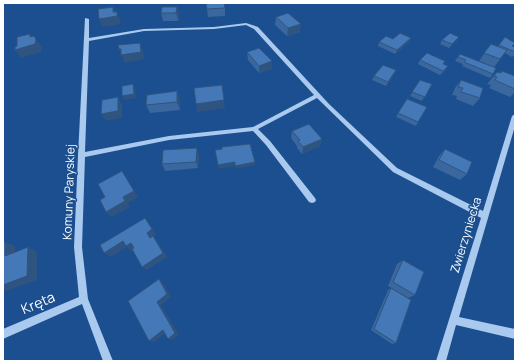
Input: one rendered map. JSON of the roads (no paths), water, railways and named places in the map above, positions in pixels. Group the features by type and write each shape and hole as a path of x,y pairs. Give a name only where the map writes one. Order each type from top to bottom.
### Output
{"street":[{"name":"Komuny Paryskiej","path":"87,20 78,247 84,299 108,361"},
{"path":"86,40 144,30 214,28 246,24 256,28 318,95 395,170 485,216"},
{"path":"81,155 169,138 254,129 318,95"},
{"name":"Zwierzyniecka","path":"441,361 452,320 515,116"},
{"path":"254,129 268,143 312,200"},
{"name":"Kręta","path":"3,334 84,299"},
{"path":"452,320 515,334"}]}
